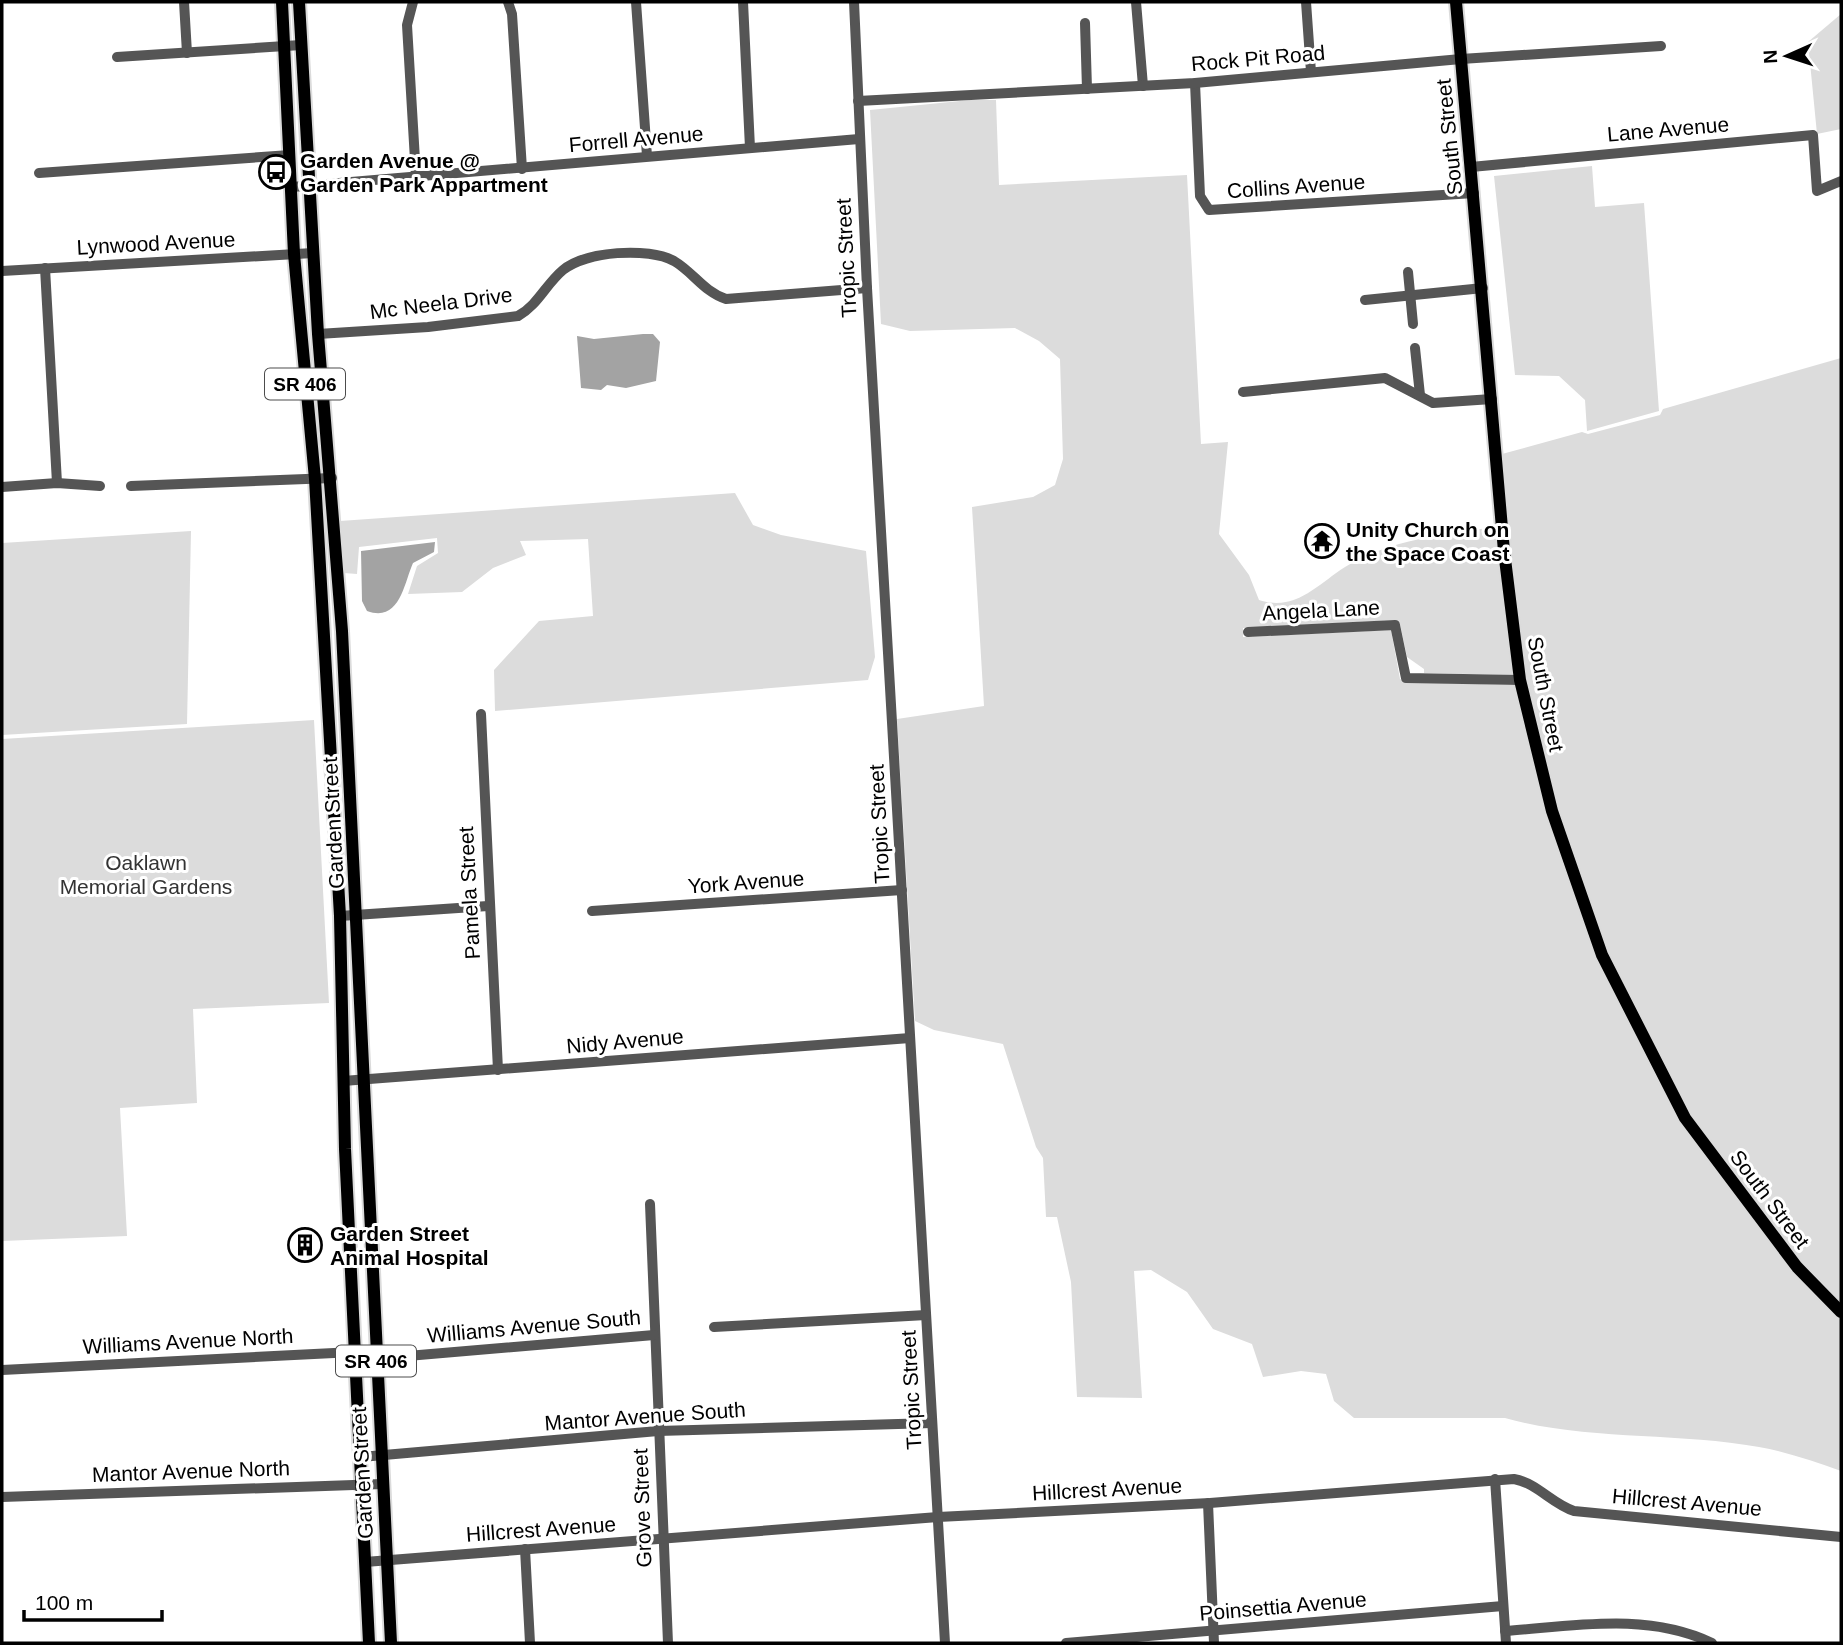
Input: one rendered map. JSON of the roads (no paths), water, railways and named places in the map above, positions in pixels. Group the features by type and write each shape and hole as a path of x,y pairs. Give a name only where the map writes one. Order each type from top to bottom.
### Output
{"main road":[{"name":"Garden Street","path":"282,2 294,254 314,479 340,916 340,994 350,1268 369,1643"},
{"name":"Garden Street","path":"299,2 318,334 332,478 358,915 371,1258 391,1643"},
{"name":"South Street","path":"1456,2 1504,551 1520,680 1552,811 1602,955 1685,1118 1797,1267 1841,1312"},
{"path":"350,1268 362,1259 371,1258"}],"street":[{"path":"184,2 187,52"},
{"path":"413,2 407,25 416,177"},
{"path":"508,2 512,14 522,169"},
{"path":"636,2 647,156"},
{"path":"743,2 750,148"},
{"name":"Tropic Street","path":"854,2 867,288 945,1643"},
{"path":"1136,2 1143,86"},
{"path":"1306,2 1311,72"},
{"path":"1085,23 1087,89"},
{"path":"117,57 301,45"},
{"name":"Rock Pit Road","path":"858,101 1195,83 1461,59 1661,46"},
{"name":"Collins Avenue","path":"1195,83 1200,196 1209,211 1474,192"},
{"name":"Lane Avenue","path":"1471,167 1813,135 1817,191 1841,181"},
{"name":"Forrell Avenue","path":"292,187 859,139"},
{"path":"40,173 290,155"},
{"name":"Lynwood Avenue","path":"2,271 313,253"},
{"name":"Mc Neela Drive","path":"318,334 415,328 517,316 528,310 564,269 587,259 611,254 648,253 673,261 709,291 726,299 867,288"},
{"path":"45,268 57,483"},
{"path":"1408,272 1413,324"},
{"path":"1365,300 1483,288"},
{"path":"1415,348 1420,395"},
{"path":"1243,393 1385,378 1433,403 1492,399"},
{"path":"131,486 332,478"},
{"path":"2,487 57,483 100,486"},
{"name":"Angela Lane","path":"1248,632 1395,625 1406,678 1520,680"},
{"path":"323,632 342,631"},
{"name":"Pamela Street","path":"481,714 488,906 498,1070"},
{"path":"333,803 351,802"},
{"name":"York Avenue","path":"592,911 902,890"},
{"path":"340,916 488,906"},
{"path":"340,994 360,994"},
{"name":"Nidy Avenue","path":"343,1081 910,1038"},
{"name":"Grove Street","path":"650,1204 661,1539 668,1643"},
{"path":"714,1327 926,1315"},
{"name":"Williams Avenue South","path":"376,1358 654,1335"},
{"name":"Williams Avenue North","path":"2,1370 354,1352 376,1358"},
{"name":"Mantor Avenue South","path":"360,1457 658,1432 932,1423"},
{"path":"1495,1479 1506,1643"},
{"name":"Hillcrest Avenue","path":"365,1562 938,1517 1208,1503 1495,1479 1525,1481 1563,1507 1574,1511 1841,1537"},
{"name":"Mantor Avenue North","path":"2,1497 382,1484"},
{"path":"1208,1503 1214,1643"},
{"path":"524,1549 530,1643"},
{"name":"Poinsettia Avenue","path":"1066,1643 1503,1606"},
{"path":"1505,1631 1631,1623 1659,1624 1691,1633 1712,1643"}],"place":[{"name":"Garden Avenue @ Garden Park Appartment","path":"276,172"},
{"name":"Unity Church on the Space Coast","path":"1322,541"},
{"name":"Garden Street Animal Hospital","path":"305,1245"}],"park label":[{"name":"Oaklawn Memorial Gardens","path":"146,874"}]}
